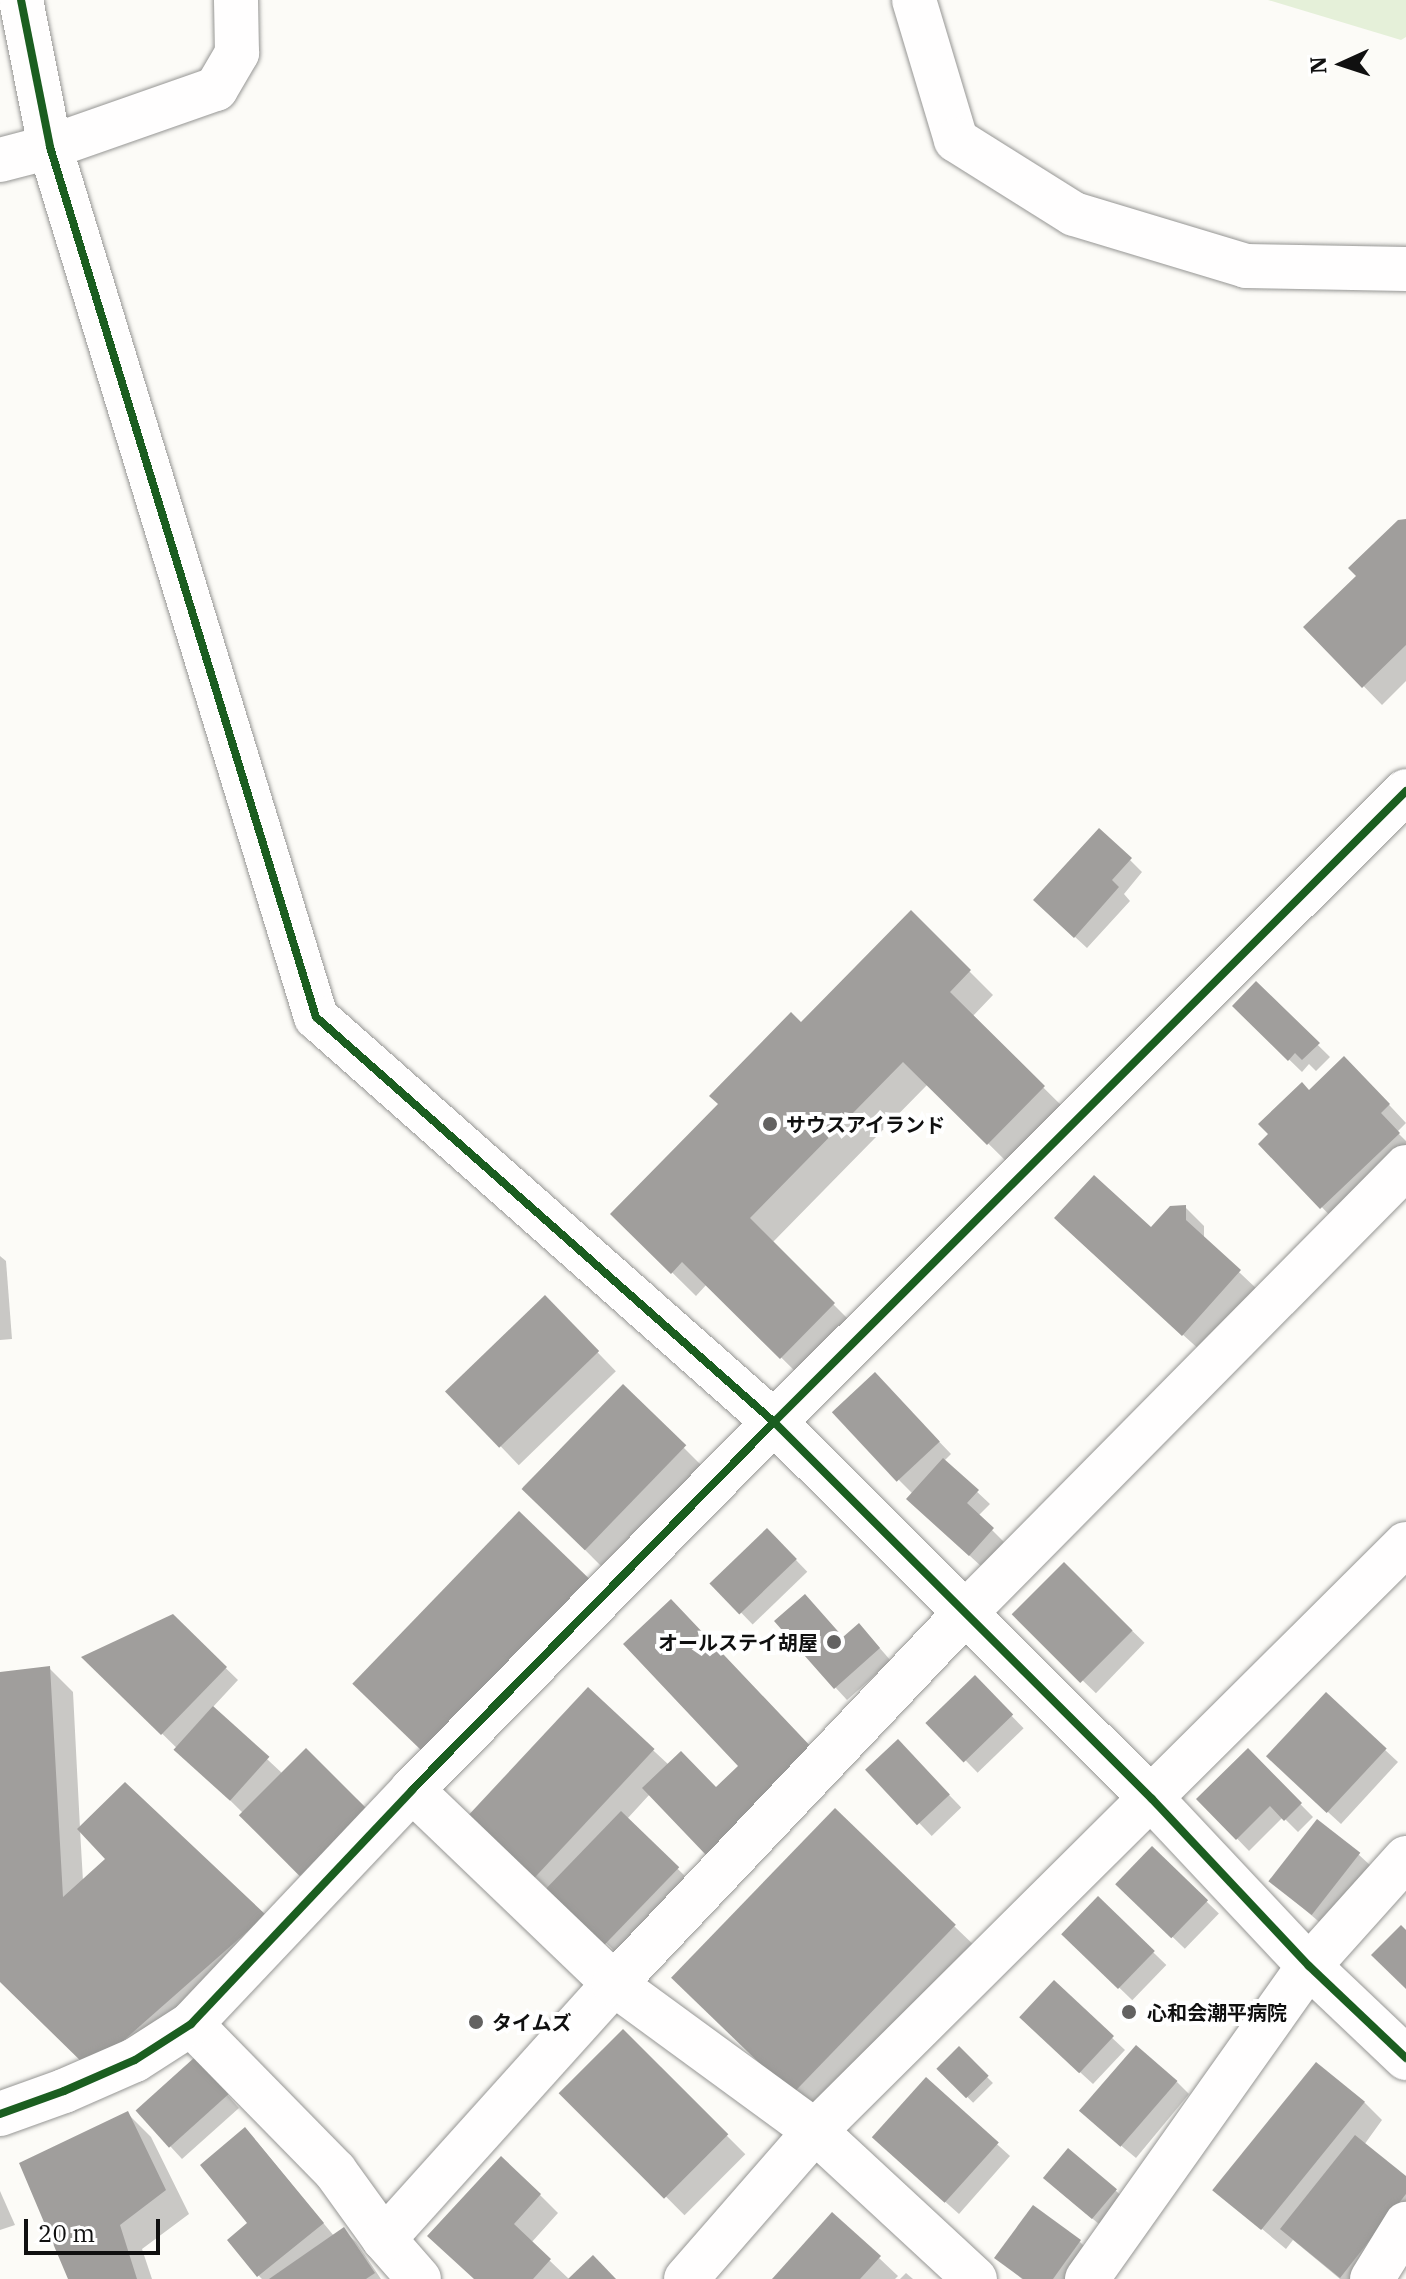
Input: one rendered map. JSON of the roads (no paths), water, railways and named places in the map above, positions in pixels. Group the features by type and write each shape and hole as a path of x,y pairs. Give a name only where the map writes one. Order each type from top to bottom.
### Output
{"street":[{"path":"21,0 50,147 316,1017 774,1422 1152,1799 1309,1966 1406,2058"},
{"path":"0,160 50,147 216,89 237,53 236,0"},
{"path":"914,0 913,9 956,140 1074,214 1246,266 1406,269"},
{"path":"0,2114 64,2091 135,2060 191,2024 412,1790 774,1422 1406,791"},
{"path":"384,2239 614,1984 966,1612 1406,1167"},
{"path":"686,2279 815,2131 1406,1544"},
{"path":"412,1790 614,1984 815,2131 975,2279"},
{"path":"1087,2279 1309,1966 1406,1858"},
{"path":"191,2024 335,2171 384,2239 419,2279"},
{"path":"1372,2279 1406,2224"}],"place":[{"name":"サウスアイランド","path":"770,1124"},
{"name":"オールステイ胡屋","path":"834,1642"},
{"name":"心和会潮平病院","path":"1129,2012"},
{"name":"タイムズ","path":"476,2022"}]}
